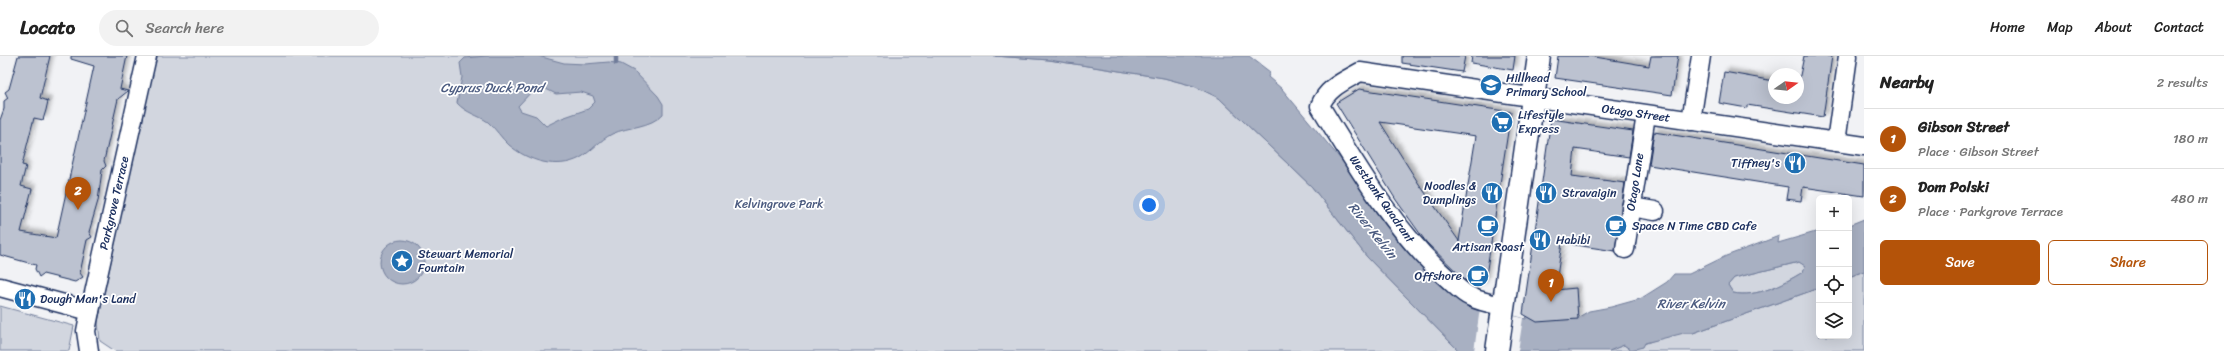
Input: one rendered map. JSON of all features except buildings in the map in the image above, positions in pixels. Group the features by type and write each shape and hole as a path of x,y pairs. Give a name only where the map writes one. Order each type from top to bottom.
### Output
{"street":[{"name":"Parkgrove Terrace","path":"89,351 86,332 90,311 146,56"},
{"path":"1497,351 1539,56"},
{"path":"1691,121 1701,56"},
{"path":"1836,142 1848,56"},
{"name":"Otago Street","path":"1360,72 1864,146"},
{"name":"Westbank Quadrant","path":"1360,72 1332,89 1324,96 1320,106 1350,155 1408,238 1422,254 1470,297 1503,310"},
{"name":"Otago Lane","path":"1625,249 1646,115"},
{"path":"1631,207 1655,211"},
{"path":"0,287 90,311"}],"green space":[{"name":"Kelvingrove Park","path":"155,56 995,56 1049,60 1164,78 1194,86 1219,98 1312,187 1367,257 1459,351 115,351 100,341 98,322"},
{"path":"1799,262 1806,266 1803,272 1770,289 1751,294 1742,294 1733,293 1728,285 1734,278"},
{"path":"1864,271 1864,351 1609,351 1624,345 1631,350 1670,335 1678,333 1693,333 1816,289 1816,339 1852,339 1852,276"},
{"path":"0,306 74,326 69,351 0,351"}],"water":[{"name":"Cyprus Duck Pond","path":"486,56 538,56 564,63 585,64 609,62 621,64 634,71 658,96 663,104 663,114 652,122 612,134 580,158 571,162 543,162 517,151 506,142 488,122 464,109 457,103 462,77 460,63 465,58","holes":["542,87 556,94 581,92 593,96 595,102 588,109 562,118 546,126 536,116 521,111 518,106 534,89"]},
{"name":"River Kelvin","path":"995,56 1249,56 1270,72 1268,77 1282,89 1348,168 1400,235 1502,313 1526,319 1527,316 1577,318 1589,311 1640,299 1667,282 1674,274 1689,274 1726,256 1779,236 1778,243 1816,232 1816,289 1693,333 1684,333 1645,343 1643,347 1631,350 1624,345 1609,351 1459,351 1367,257 1312,187 1219,98 1194,86 1164,78 1049,60","holes":["1799,262 1805,266 1803,272 1770,289 1751,294 1733,293 1728,285 1734,278"]},
{"path":"1864,219 1864,271 1852,276 1852,231 1852,224"},
{"name":"Stewart Memorial Fountain","path":"398,240 406,240 418,246 424,258 424,266 418,278 406,284 398,284 386,278 380,266 380,258 386,246"}],"pier":[{"path":"1480,308 1523,318 1518,351 1474,351"}],"waterway":[{"path":"616,56 616,63"}],"place":[{"name":"Hillhead Primary School","path":"1491,85"},
{"name":"Lifestyle Express","path":"1502,122"},
{"name":"Tiffney's","path":"1795,163"},
{"name":"Noodles & Dumplings","path":"1492,193"},
{"name":"Stravaigin","path":"1546,193"},
{"name":"Dom Polski","path":"78,210"},
{"name":"Artisan Roast","path":"1488,226"},
{"name":"Space N Time CBD Cafe","path":"1616,226"},
{"name":"Habibi","path":"1540,240"},
{"name":"Stewart Memorial Fountain","path":"402,261"},
{"name":"Offshore","path":"1478,276"},
{"name":"Dough Man's Land","path":"25,299"},
{"name":"Gibson Street","path":"1551,302"}]}
